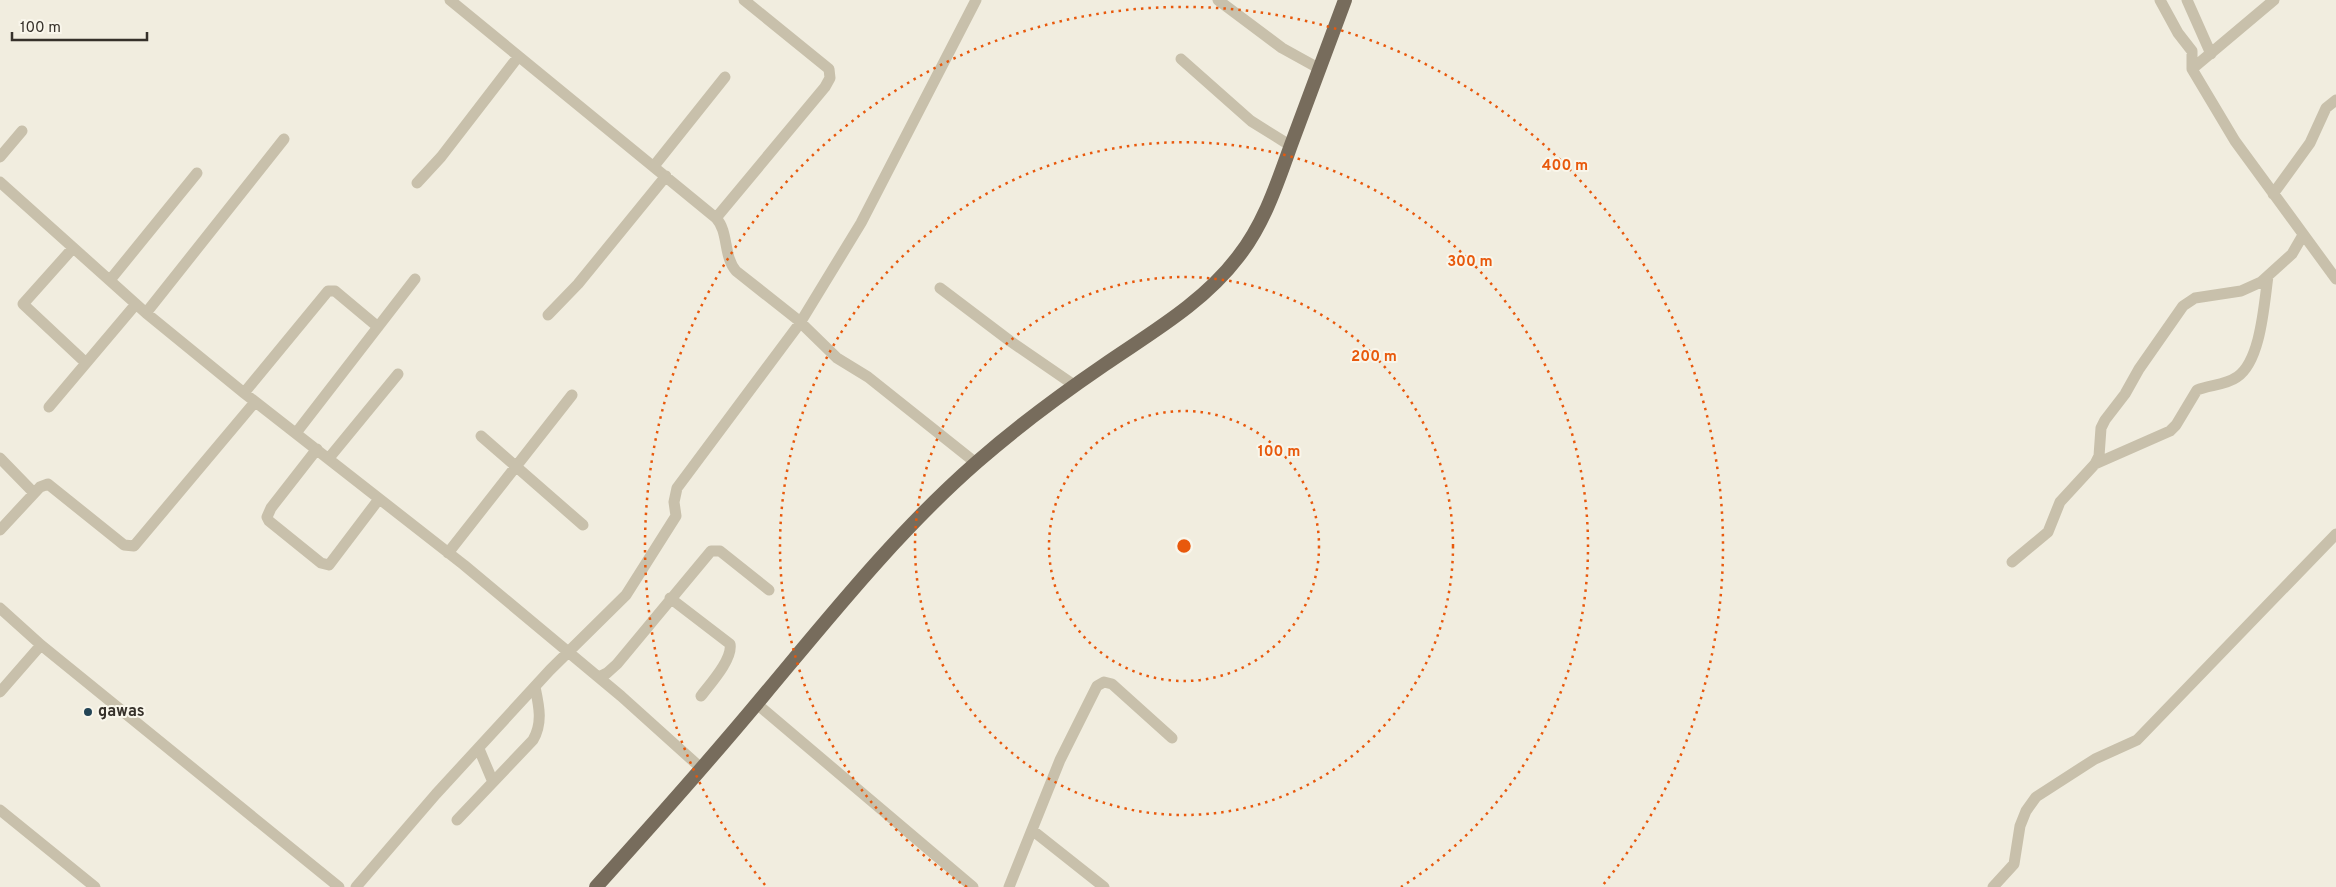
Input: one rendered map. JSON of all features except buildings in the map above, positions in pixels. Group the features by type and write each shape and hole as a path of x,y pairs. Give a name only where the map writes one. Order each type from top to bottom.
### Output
{"main road":[{"path":"596,887 873,569 976,463 1074,385 1190,305 1224,274 1248,243 1261,221 1275,190 1345,0"}],"street":[{"path":"450,0 716,218 722,227 733,268 800,322 837,358 868,377 976,463"},
{"path":"716,218 825,87 831,74 829,69 810,52 744,0"},
{"path":"356,887 436,794 479,750 568,652 611,612 630,590 676,518 675,497 678,488 800,322 865,215 976,0"},
{"path":"1218,0 1282,48 1320,69"},
{"path":"2160,0 2178,33 2192,52 2192,69 2206,88 2235,141 2336,279"},
{"path":"2188,0 2211,54"},
{"path":"2192,69 2274,0"},
{"path":"416,183 441,157 518,57"},
{"path":"1180,59 1251,121 1290,146"},
{"path":"654,166 725,77"},
{"path":"2273,194 2310,142 2326,108 2336,100"},
{"path":"0,157 22,131"},
{"path":"146,312 284,139"},
{"path":"110,280 197,173"},
{"path":"548,315 578,284 666,176"},
{"path":"0,182 136,304 255,402 448,553 599,677 701,768"},
{"path":"2012,562 2048,532 2060,502 2095,464 2099,456 2101,428 2104,420 2125,394 2139,369 2183,306 2195,298 2231,293 2252,287 2268,276 2292,254 2303,234"},
{"path":"73,248 23,304 86,363"},
{"path":"2095,464 2170,431 2176,425 2197,390 2235,378 2244,372 2252,360 2268,276"},
{"path":"296,433 415,279"},
{"path":"940,288 1074,385"},
{"path":"244,393 328,291 334,292 378,327"},
{"path":"49,407 136,304"},
{"path":"329,458 398,374"},
{"path":"448,553 572,395"},
{"path":"0,530 42,485 50,485 124,546 134,546 255,402"},
{"path":"481,436 517,465 583,524"},
{"path":"317,449 271,508 268,517 269,521 323,565 329,564 379,499"},
{"path":"0,458 34,493"},
{"path":"1993,887 2014,864 2020,826 2026,811 2036,797 2095,759 2137,740 2336,534"},
{"path":"599,677 617,664 710,552 720,551 769,590"},
{"path":"670,598 730,644 731,648 727,659 701,696"},
{"path":"0,608 41,645 338,887"},
{"path":"0,692 41,645"},
{"path":"1009,887 1060,760 1091,693 1098,684 1107,682 1116,687 1172,738"},
{"path":"457,820 533,740 538,731 540,714 535,687"},
{"path":"757,704 969,886"},
{"path":"479,750 493,782"},
{"path":"0,810 83,883 96,887"},
{"path":"1032,830 1104,887"}],"place":[{"name":"gawas","path":"88,712"}]}
